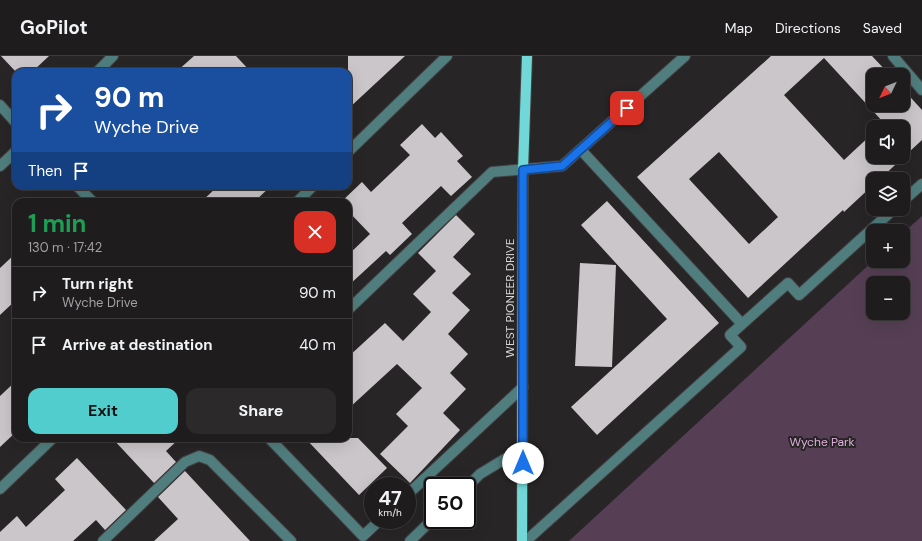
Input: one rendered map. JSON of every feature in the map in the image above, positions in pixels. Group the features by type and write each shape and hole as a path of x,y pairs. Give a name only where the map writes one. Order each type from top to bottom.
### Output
{"main road":[{"name":"WEST PIONEER DRIVE","path":"522,541 523,170 527,56"}],"street":[{"path":"101,68 113,56"},
{"path":"352,148 447,56"},
{"path":"352,306 492,172 562,166 685,56"},
{"path":"893,56 922,90"},
{"path":"0,105 12,118"},
{"path":"581,150 742,324"},
{"path":"0,166 12,154"},
{"path":"910,195 922,184"},
{"path":"81,190 89,198"},
{"path":"301,198 309,190"},
{"path":"526,541 741,347 730,335 742,324 788,283 799,295 886,216"},
{"path":"416,487 523,387"},
{"path":"0,489 49,442"},
{"path":"273,442 363,536 370,529"},
{"path":"476,478 480,474 523,448"},
{"path":"103,541 185,462 199,456 210,460 291,541"},
{"path":"410,541 424,528"}],"green space":[{"name":"Wyche Park","path":"922,216 922,541 569,541 866,267 910,268 910,227"}],"building":[{"path":"1,56 49,56 36,68 12,68"},
{"path":"194,56 236,56 247,68 180,68"},
{"path":"348,56 405,56 352,105 352,68 348,68"},
{"path":"771,56 872,56 883,68 866,68 866,104 824,58 784,95 844,160 866,140 866,164 896,164 888,172 866,172 866,192 844,212 843,210 748,298 637,177","holes":["719,152 778,217 749,244 689,179"]},
{"path":"910,97 922,110 922,140 910,151 910,120 881,120 874,112 910,112"},
{"path":"422,124 435,138 441,132 463,156 457,161 472,177 451,196 441,186 402,223 412,234 390,255 386,251 352,282 352,251 370,234 352,215 352,198 345,198 362,182 371,192 410,155 400,145"},
{"path":"214,190 267,190 258,198 205,198"},
{"path":"607,201 719,323 597,435 571,407 667,319 581,225"},
{"path":"456,215 475,234 453,257 471,274 452,293 470,310 448,334 468,354 450,373 466,389 443,413 460,430 416,477 404,477 380,454 408,426 396,414 422,388 397,364 352,405 352,353 385,323 403,341 431,312 413,294 436,271 418,253"},
{"path":"12,257 12,304 0,315 0,268"},
{"path":"580,263 616,265 612,367 575,366"},
{"path":"12,385 12,436 0,447 0,396"},
{"path":"352,438 358,438 387,468 378,477 364,477 364,490 359,495 309,442 352,442"},
{"path":"116,442 176,442 166,451 176,462 154,483"},
{"path":"77,458 126,510 105,530 96,520 73,541 0,541 0,532 17,516 26,527 65,490 55,479"},
{"path":"185,471 250,541 154,541 178,519 158,497"}],"route":[{"path":"523,463 523,170 562,166 627,108"}]}
